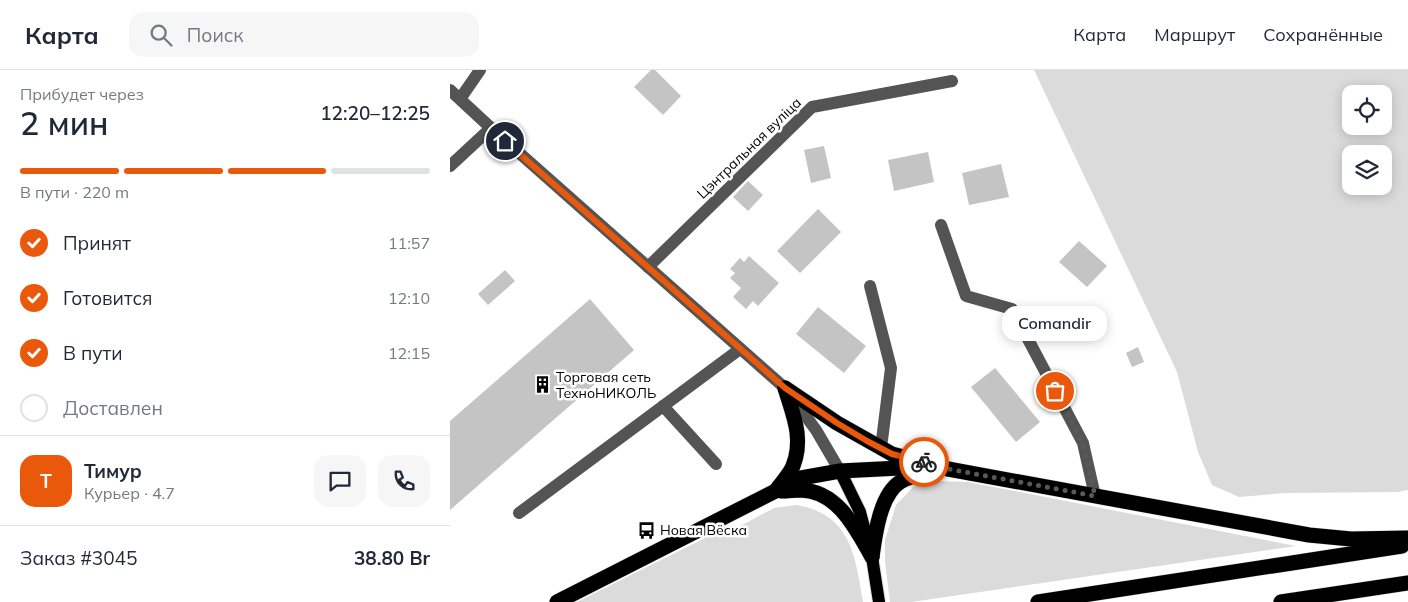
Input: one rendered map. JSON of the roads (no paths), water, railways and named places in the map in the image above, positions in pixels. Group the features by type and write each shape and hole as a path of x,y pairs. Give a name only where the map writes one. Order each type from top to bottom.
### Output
{"highway":[{"path":"785,388 837,423 892,454 948,469 1309,535 1351,539 1408,538"},
{"path":"775,492 793,468 797,450 798,431 785,388"},
{"path":"557,602 802,478 840,470 908,467 948,469"},
{"path":"872,557 876,523 887,499 898,483 915,475 948,469"},
{"path":"775,492 802,490 819,494 834,502 850,520 872,557"},
{"path":"1038,602 1408,546"},
{"path":"1281,602 1408,583"}],"main road":[{"path":"840,470 860,512 872,557 879,602"}],"street":[{"path":"460,99 480,70"},
{"name":"Цэнтральная вуліца","path":"648,267 812,108 952,81"},
{"path":"450,90 785,388 816,430 840,470"},
{"path":"450,166 491,128"},
{"path":"941,225 966,296 1012,310 1083,443 1095,496"},
{"path":"870,286 891,368 881,448"},
{"path":"519,513 740,349"},
{"path":"663,406 716,464"}],"place":[{"name":"Торговая сеть ТехноНИКОЛЬ","path":"542,385"},
{"name":"Comandir","path":"1055,391"},
{"name":"Новая Вёска","path":"646,530"}]}
